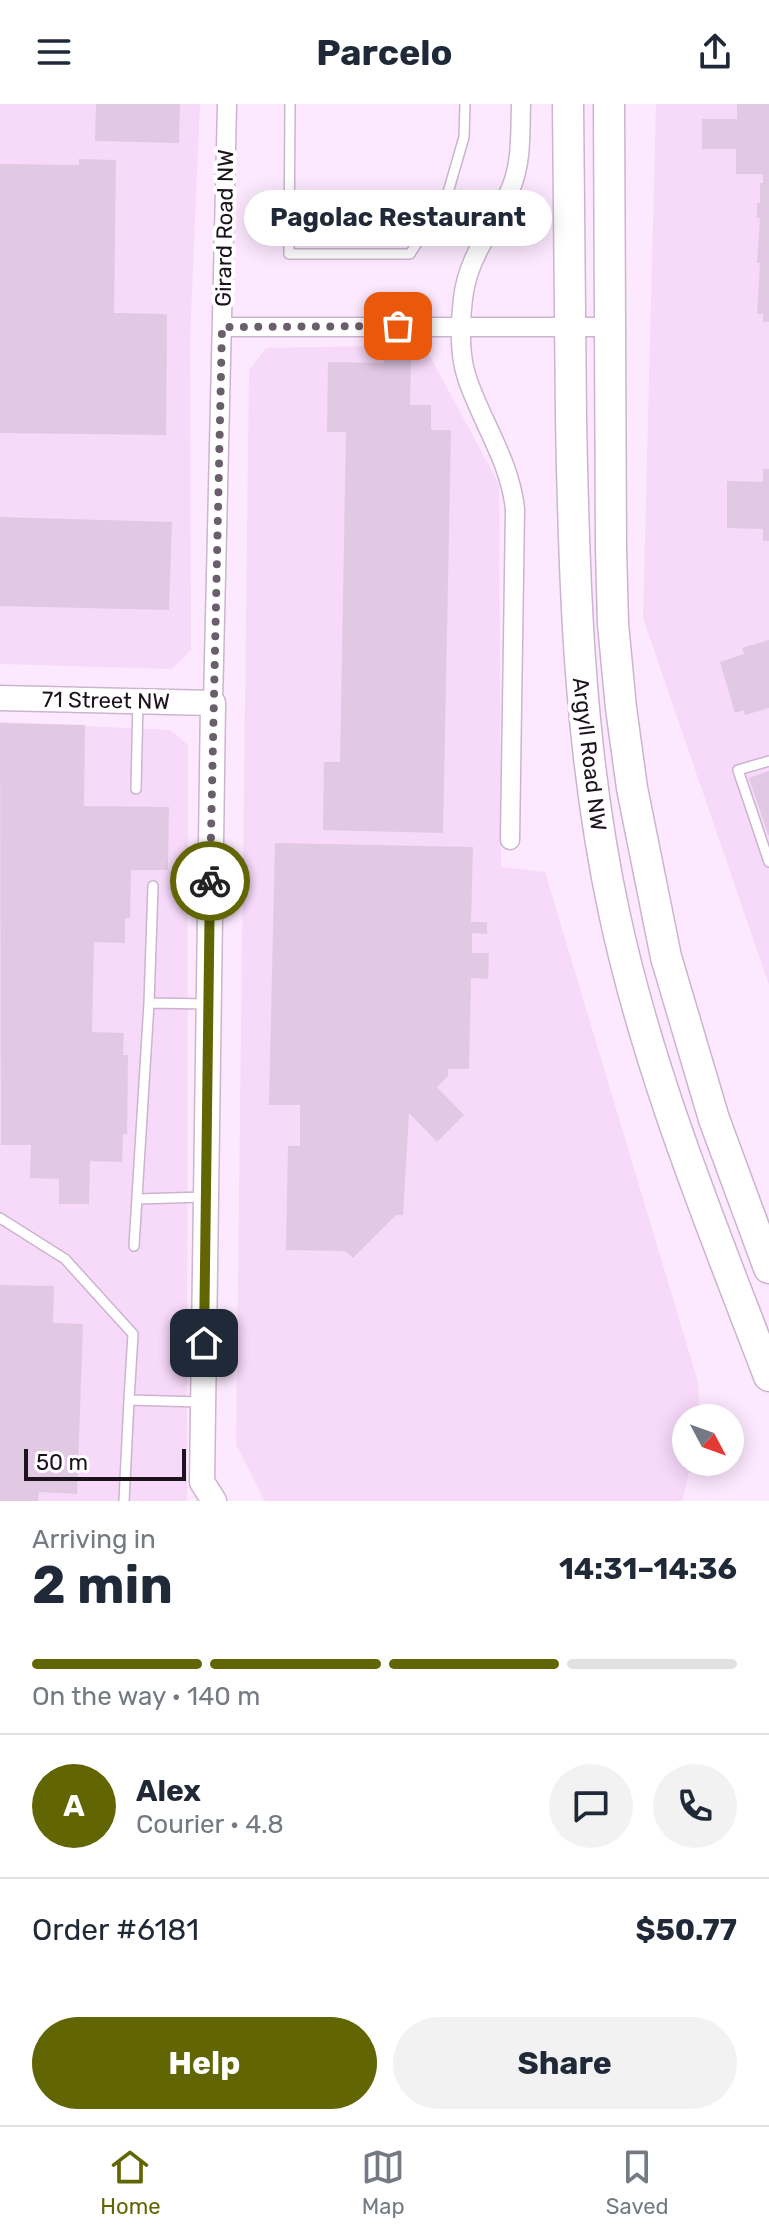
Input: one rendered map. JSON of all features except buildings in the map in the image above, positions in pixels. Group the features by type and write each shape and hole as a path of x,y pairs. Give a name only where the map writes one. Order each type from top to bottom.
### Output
{"main road":[{"name":"Argyll Road NW","path":"568,104 576,631 593,794 626,965 662,1090 769,1376"},
{"name":"Argyll Road NW","path":"609,104 613,624 632,788 666,957 686,1030 714,1119 769,1268"}],"street":[{"name":"Girard Road NW","path":"214,1501 202,1482 213,703 227,104"},
{"path":"510,840 515,509 508,469 467,379 462,360 462,326 465,280 517,171 521,104"},
{"path":"222,327 609,327"},
{"name":"71 Street NW","path":"0,698 213,703"}],"lane":[{"path":"290,104 289,254 410,254 447,196 464,137 465,104"},
{"path":"136,789 138,701"},
{"path":"769,761 738,770 769,862"},
{"path":"134,1246 153,886"},
{"path":"149,1003 209,1004"},
{"path":"137,1199 205,1197"},
{"path":"0,1218 65,1259 133,1334 124,1501"},
{"path":"129,1400 204,1402"}],"shaded area":[{"path":"0,104 200,104 190,340 191,650 172,669 0,664"},
{"path":"656,104 769,104 769,985 643,618"},
{"path":"424,345 499,484 501,867 545,872 698,1382 699,1404 672,1404 672,1476 688,1476 682,1501 265,1501 236,1445 249,370 266,348"},
{"path":"0,722 170,730 188,745 187,1501 0,1501"}],"way so far":[{"path":"210,881 222,327 398,326"}],"place":[{"name":"Pagolac Restaurant","path":"398,326"}],"route":[{"path":"204,1343 210,881"}]}
